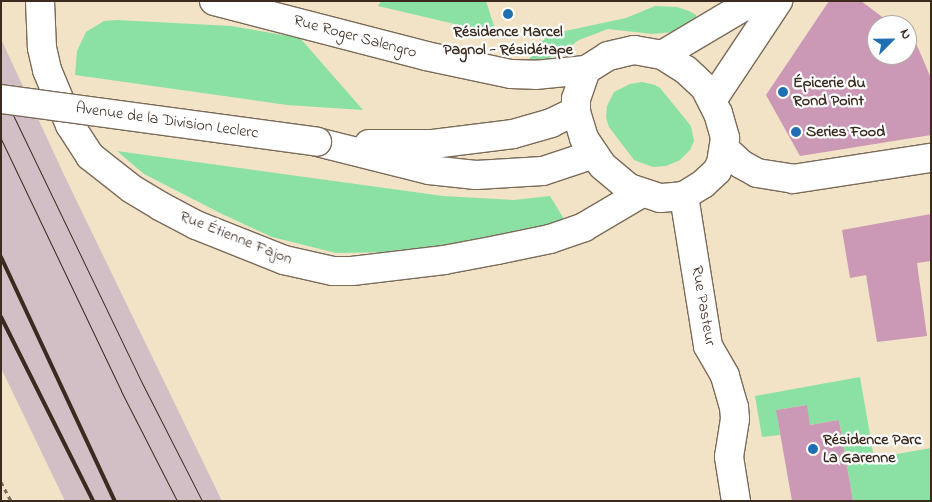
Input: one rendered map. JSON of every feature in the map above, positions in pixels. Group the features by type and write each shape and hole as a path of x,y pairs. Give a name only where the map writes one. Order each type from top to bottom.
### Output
{"street":[{"name":"Rue Étienne Fajon","path":"40,1 42,48 48,70 70,125 90,156 132,189 160,206 196,225 284,260 333,271 352,271 444,260 504,249 550,239 584,227 640,194"},
{"name":"Rue Roger Salengro","path":"214,1 426,56 511,74 535,75 586,70"},
{"path":"662,55 753,1"},
{"path":"713,99 778,1"},
{"path":"634,50 662,55 686,70 713,99 723,127 725,148 717,171 703,184 684,196 660,198 640,194 619,182 594,154 584,138 576,111 577,90 586,70 598,61 623,51 634,50"},
{"name":"Avenue de la Division Leclerc","path":"1,99 325,143 429,170 476,175 543,170 594,154"},
{"name":"Avenue de la Division Leclerc","path":"325,143 433,144 482,138 513,134 552,122 576,111"},
{"path":"725,148 741,164 757,173 793,179 931,158"},
{"name":"Rue Pasteur","path":"684,196 708,346 731,391 734,407 735,419 729,457 736,501"}],"path":[{"path":"1,482 11,501"}],"shaded area":[{"path":"1,39 66,179 222,501 65,501 1,368"}],"green space":[{"path":"381,1 486,1 494,26 493,33 378,6"},
{"path":"655,6 677,7 689,11 696,15 697,21 685,29 653,34 608,29 579,40 557,56 527,63 537,45 551,34 626,18"},
{"path":"117,20 231,26 300,38 363,110 287,105 75,75 77,51 86,32 104,21"},
{"path":"642,82 660,88 691,126 694,141 690,150 680,160 666,166 653,167 634,160 609,127 606,118 607,106 614,92 630,84"},
{"path":"117,151 443,196 514,200 550,196 564,219 540,227 436,248 390,252 336,253 272,237 222,214 144,174"},
{"path":"860,377 874,458 931,448 931,501 853,501 839,420 810,425 806,405 777,410 780,435 762,437 755,396"}],"building":[{"path":"829,1 861,1 880,15 867,15 867,65 917,65 917,46 931,78 931,135 800,156 766,95"},
{"path":"931,214 931,261 917,263 927,336 877,342 866,275 850,278 842,230"},
{"name":"Résidence Parc La Garenne","path":"807,405 810,425 839,420 853,501 792,501 776,410"}],"tram line":[{"path":"1,90 142,383 202,501"},
{"path":"1,139 121,391 177,501"}],"railway":[{"path":"1,257 115,501"},
{"path":"1,317 93,501"}],"place":[{"name":"Résidence Marcel Pagnol - Résidétape","path":"508,14"},
{"name":"Épicerie du Rond Point","path":"783,92"},
{"name":"Series Food","path":"796,132"},
{"name":"Résidence Parc La Garenne","path":"813,449"}]}
